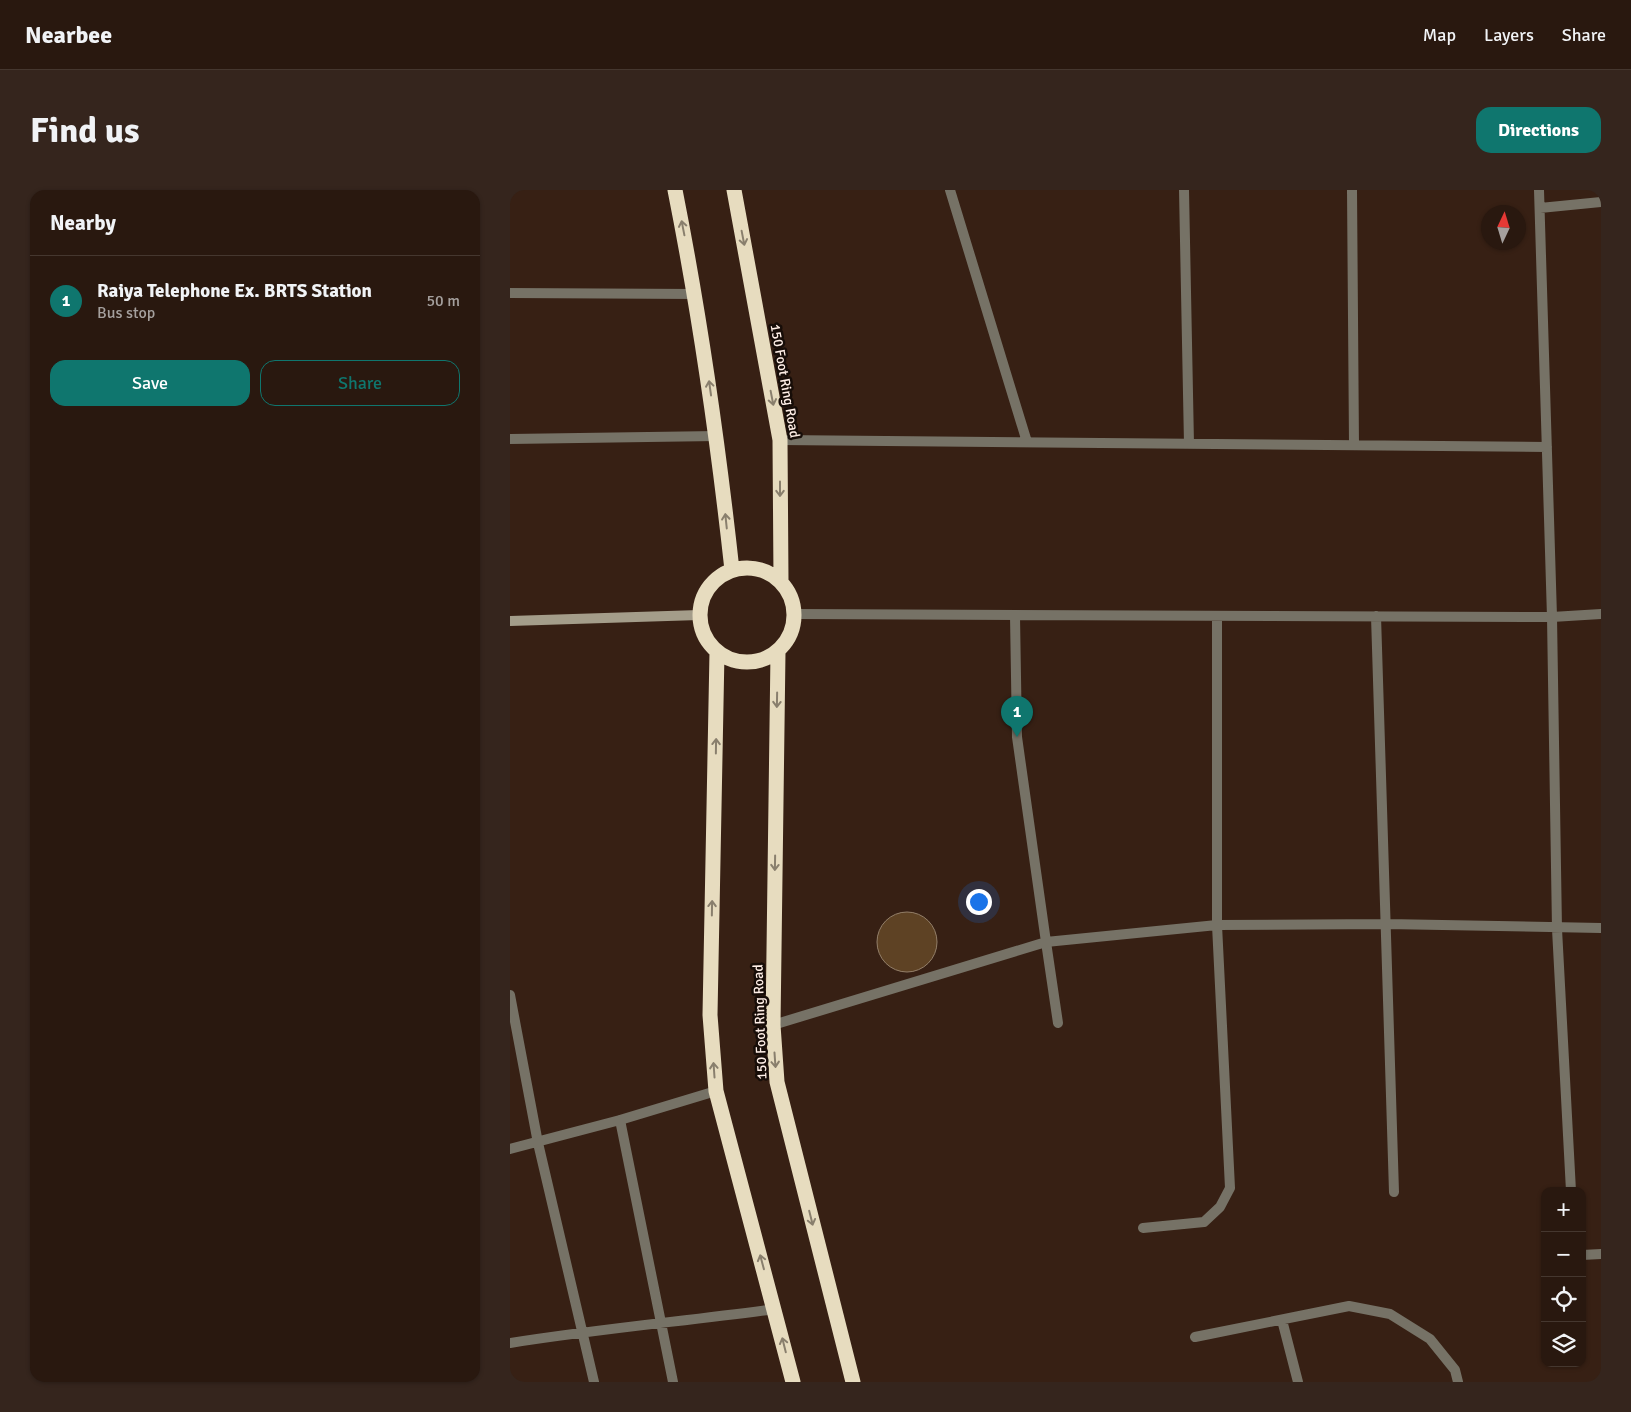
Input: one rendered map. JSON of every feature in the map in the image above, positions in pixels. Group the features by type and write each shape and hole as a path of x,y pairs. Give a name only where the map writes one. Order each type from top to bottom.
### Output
{"highway":[{"path":"675,190 696,294 717,436 732,570"},
{"name":"150 Foot Ring Road","path":"734,190 780,440 781,580"},
{"path":"749,567 767,572 781,580 792,596 795,614 791,635 778,652 758,661 737,661 718,652 704,636 699,615 702,600 708,587 718,576 732,570 749,567"},
{"path":"718,652 710,1015 716,1091 793,1382"},
{"name":"150 Foot Ring Road","path":"778,652 773,1025 777,1082 853,1382"}],"street":[{"path":"950,190 1026,442"},
{"path":"1184,190 1189,444"},
{"path":"1352,190 1354,445"},
{"path":"1539,190 1552,617 1558,929 1571,1187"},
{"path":"1540,208 1601,202"},
{"path":"510,293 696,294"},
{"path":"510,439 717,436"},
{"path":"780,440 1547,447"},
{"path":"795,614 1552,617 1601,614"},
{"path":"510,621 699,615"},
{"path":"1016,616 1017,737 1058,1023"},
{"path":"1143,1228 1204,1222 1220,1207 1230,1188 1216,925 1218,616"},
{"path":"1376,616 1394,1192"},
{"path":"773,1025 1046,942 1216,925 1387,924 1558,929 1601,928"},
{"path":"510,995 538,1143 594,1382"},
{"path":"510,1149 620,1120 716,1091"},
{"path":"620,1120 673,1382"},
{"path":"1586,1255 1601,1254"},
{"path":"1196,1337 1349,1306 1390,1314 1430,1339 1455,1370 1458,1382"},
{"path":"510,1343 583,1331 661,1324 774,1309"},
{"path":"1282,1320 1298,1382"}],"building":[{"path":"901,912 913,912 924,917 932,925 937,936 935,954 924,967 913,972 901,972 890,967 882,959 877,948 877,936 882,925 890,917"}],"place":[{"name":"Raiya Telephone Ex. BRTS Station","path":"1017,737"}]}
